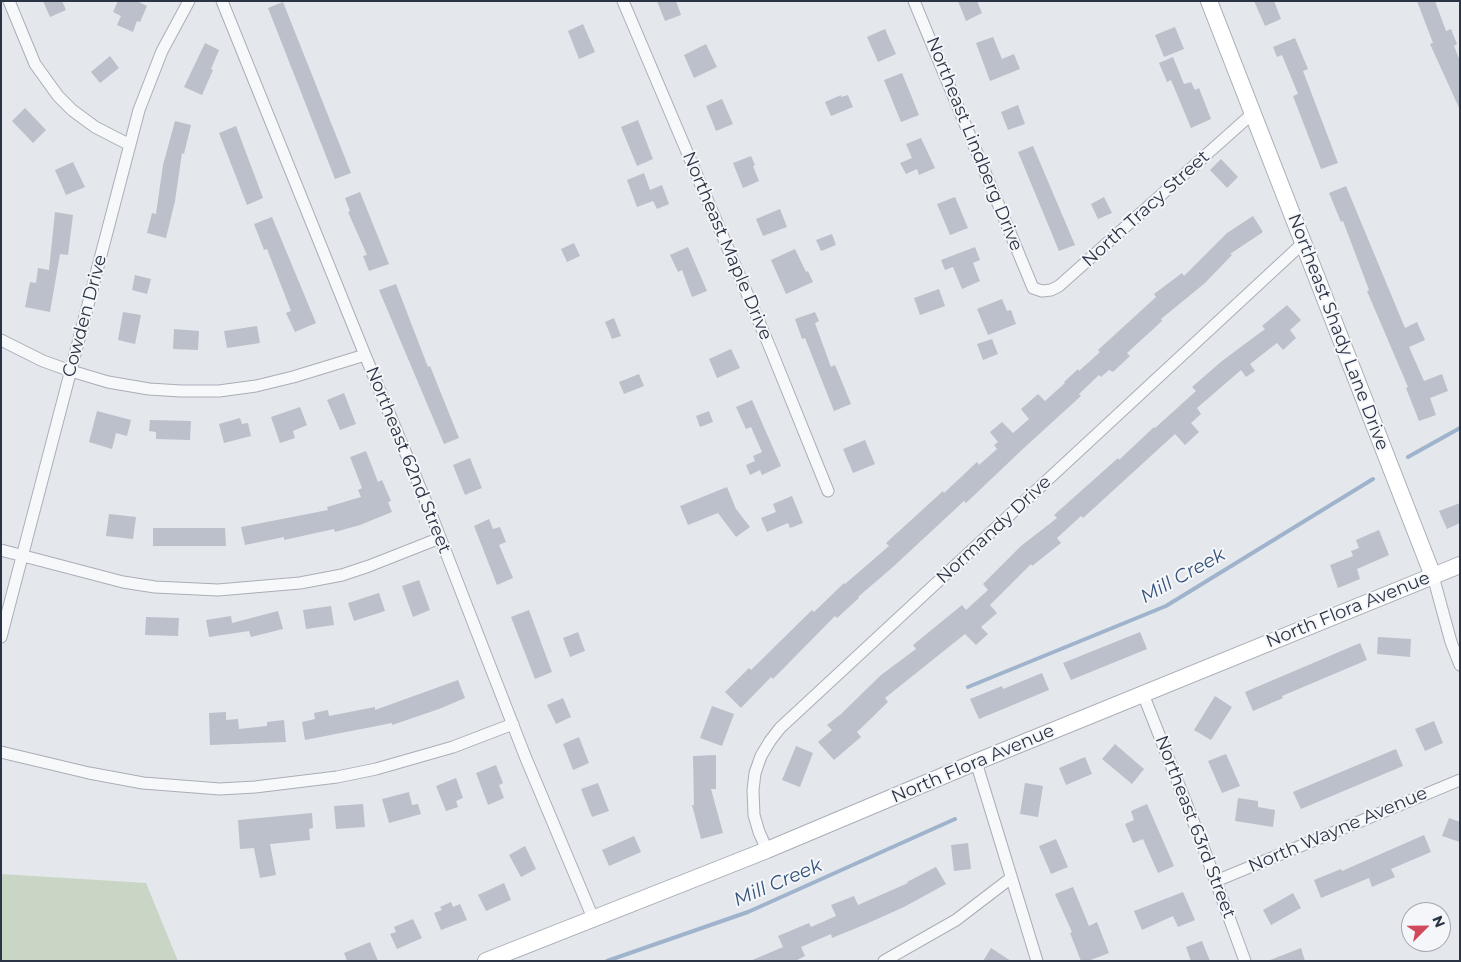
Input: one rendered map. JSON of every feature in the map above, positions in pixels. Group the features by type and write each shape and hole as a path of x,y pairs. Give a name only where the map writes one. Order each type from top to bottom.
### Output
{"street":[{"path":"8,1 35,64 58,96 72,110 95,127 130,145"},
{"name":"Cowden Drive","path":"1,637 139,110 162,51 189,1"},
{"name":"Northeast 62nd Street","path":"222,1 593,918"},
{"name":"Northeast Maple Drive","path":"623,1 771,350 828,491"},
{"name":"Northeast Lindberg Drive","path":"914,1 1033,288"},
{"name":"Northeast Shady Lane Drive","path":"1209,1 1433,576 1451,642 1460,666"},
{"name":"North Tracy Street","path":"1033,288 1042,291 1051,290 1059,286 1253,113"},
{"name":"Normandy Drive","path":"767,850 754,816 753,790 755,773 761,756 780,728 1303,243"},
{"path":"1,340 43,361 108,382 149,389 181,391 219,390 256,386 365,355"},
{"path":"1,550 123,582 155,587 218,590 300,583 342,575 440,538"},
{"name":"North Flora Avenue","path":"486,961 767,850 976,762 1460,565"},
{"name":"Northeast 63rd Street","path":"1143,694 1245,961"},
{"path":"1,752 89,774 143,783 220,789 255,787 337,777 376,769 453,747 513,724"},
{"path":"976,762 1037,961"},
{"name":"North Wayne Avenue","path":"1216,881 1460,780"},
{"path":"884,961 956,920 1011,878"}],"green space":[{"path":"1,874 146,883 178,961 1,961"}],"building":[{"path":"43,1 62,1 66,10 50,17"},
{"path":"118,1 137,1 147,6 140,22 137,21 133,32 117,25 121,16 113,12"},
{"path":"657,1 676,1 681,15 665,21"},
{"path":"958,1 977,1 982,13 966,21"},
{"path":"1254,1 1274,1 1281,19 1265,26"},
{"path":"1417,1 1435,1 1446,31 1451,29 1457,44 1454,46 1460,61 1460,110 1430,44 1433,43"},
{"path":"283,2 351,173 335,179 268,8"},
{"path":"583,24 595,52 579,59 568,31"},
{"path":"1175,27 1184,49 1164,57 1155,35"},
{"path":"885,29 896,54 878,62 867,37"},
{"path":"993,37 1002,59 1014,54 1020,69 990,81 976,43"},
{"path":"1295,38 1308,69 1303,71 1338,163 1321,169 1293,96 1298,94 1282,55 1277,57 1273,47"},
{"path":"205,43 219,50 202,95 184,87"},
{"path":"706,44 717,67 694,78 684,55"},
{"path":"110,56 119,68 100,83 91,72"},
{"path":"1173,57 1184,84 1191,82 1195,90 1199,88 1211,119 1191,128 1171,80 1167,82 1159,63"},
{"path":"902,73 919,115 901,122 884,80"},
{"path":"841,95 841,97 848,95 853,107 831,116 825,102"},
{"path":"722,99 733,124 716,131 706,106"},
{"path":"1018,105 1025,124 1008,130 1001,112"},
{"path":"25,108 46,130 33,143 12,121"},
{"path":"638,120 653,159 637,166 621,127"},
{"path":"175,121 191,125 184,154 182,153 175,201 166,238 147,233 152,213 156,214 163,165"},
{"path":"236,126 263,198 247,205 219,133"},
{"path":"921,138 935,168 919,175 917,169 906,174 900,163 912,158 906,144"},
{"path":"1033,146 1075,245 1059,251 1018,152"},
{"path":"751,156 759,181 743,188 733,163"},
{"path":"1221,159 1238,177 1227,188 1210,170"},
{"path":"73,162 85,187 66,195 55,170"},
{"path":"644,173 650,190 662,185 669,204 657,209 653,201 637,207 627,180"},
{"path":"1346,186 1405,328 1417,322 1425,340 1409,347 1424,381 1442,374 1448,391 1430,398 1436,415 1419,421 1406,388 1408,387 1367,291 1369,290 1343,221 1341,222 1329,193"},
{"path":"360,192 389,264 369,271 363,256 367,255 348,212 350,211 345,198"},
{"path":"955,197 968,228 950,235 937,204"},
{"path":"1104,197 1112,213 1098,219 1091,204"},
{"path":"780,209 787,227 763,236 756,219"},
{"path":"55,212 73,215 68,255 60,254 50,312 25,307 30,282 36,283 38,268 49,270"},
{"path":"1253,216 1263,232 1230,254 1232,255 1205,283 1161,319 1162,321 1127,353 1130,356 1113,372 1109,370 1101,377 1099,375 1079,394 1081,396 966,503 964,501 837,618 835,616 773,679 771,677 741,708 725,692 749,668 751,670 812,610 814,612 844,583 889,546 886,543 943,491 944,493 977,462 979,465 997,449 994,445 998,442 990,432 1002,422 1013,433 1029,419 1021,409 1038,394 1045,401 1078,369 1079,371 1100,352 1098,350 1156,297 1154,294 1182,273 1184,276 1227,233"},
{"path":"272,217 316,323 295,332 286,313 291,311 267,249 264,250 254,224"},
{"path":"832,234 836,245 821,251 816,240"},
{"path":"574,243 580,256 567,262 561,249"},
{"path":"688,247 707,291 692,297 682,270 678,272 670,255"},
{"path":"975,247 980,260 973,263 980,281 962,289 953,267 945,270 941,260"},
{"path":"795,249 813,282 786,294 771,260"},
{"path":"135,275 151,279 147,294 132,290"},
{"path":"396,284 428,367 430,366 459,438 444,444 379,290"},
{"path":"939,289 945,306 920,315 914,298"},
{"path":"1002,299 1007,311 1011,310 1016,324 988,335 977,309"},
{"path":"1287,305 1301,320 1290,330 1296,338 1283,350 1277,343 1250,364 1255,371 1246,377 1241,370 1197,408 1201,414 1191,423 1199,432 1185,445 1175,434 1083,518 1081,516 1057,538 1061,543 1032,566 1031,564 990,605 997,613 981,627 988,634 976,645 965,634 885,698 888,702 857,732 861,737 834,760 818,742 832,730 827,725 881,675 916,649 913,645 962,605 966,610 988,590 983,584 1021,546 1057,518 1054,515 1196,391 1192,387 1222,361 1265,329 1262,326"},
{"path":"123,312 141,315 135,344 118,340"},
{"path":"815,312 819,321 815,323 831,367 835,365 851,404 834,411 805,338 802,339 795,319"},
{"path":"614,318 621,336 612,339 605,322"},
{"path":"257,326 260,343 227,348 224,331"},
{"path":"174,329 199,331 198,350 173,349"},
{"path":"992,339 998,354 983,360 977,344"},
{"path":"731,349 740,368 717,378 709,359"},
{"path":"639,374 644,386 624,394 619,382"},
{"path":"344,393 356,424 340,430 327,400"},
{"path":"752,400 781,466 762,475 760,470 750,475 746,465 755,461 753,456 762,452 751,427 746,429 736,407"},
{"path":"300,407 307,425 293,431 295,438 280,443 271,417"},
{"path":"97,411 131,420 127,436 116,433 112,449 89,442"},
{"path":"709,411 713,422 700,427 696,416"},
{"path":"240,418 242,424 248,423 251,436 224,443 219,424"},
{"path":"150,420 191,421 190,440 156,439 156,432 149,431"},
{"path":"865,440 875,464 853,473 843,449"},
{"path":"366,451 378,482 382,480 391,501 388,502 392,512 360,525 335,532 334,529 284,540 284,537 245,545 241,527 328,510 327,507 361,497 358,490 362,488 350,457"},
{"path":"470,458 482,488 465,495 453,465"},
{"path":"727,487 736,509 750,527 736,537 718,513 688,525 680,506"},
{"path":"792,496 803,523 790,528 788,523 767,532 761,518 776,512 773,504"},
{"path":"1460,503 1460,523 1447,529 1439,511"},
{"path":"109,514 136,517 133,539 106,536"},
{"path":"489,519 493,529 500,527 506,542 499,545 513,578 497,585 474,526"},
{"path":"153,528 225,528 226,546 153,546"},
{"path":"1379,530 1389,555 1357,569 1360,579 1338,588 1330,565 1353,556 1351,551 1359,548 1356,540"},
{"path":"419,580 430,610 413,617 402,586"},
{"path":"379,593 385,611 354,621 348,603"},
{"path":"331,606 334,625 306,629 303,610"},
{"path":"529,610 552,672 535,679 511,617"},
{"path":"278,611 283,629 251,637 249,631 209,637 206,620 231,616 232,623"},
{"path":"146,617 179,618 178,636 145,635"},
{"path":"578,632 585,651 570,657 563,638"},
{"path":"1140,632 1147,649 1071,680 1063,663"},
{"path":"1378,637 1411,639 1410,657 1377,654"},
{"path":"1360,643 1367,660 1282,696 1283,698 1253,711 1245,692"},
{"path":"1042,673 1049,690 979,719 970,699 1002,686 1003,689"},
{"path":"458,680 465,698 439,709 392,725 392,723 305,740 302,722 315,719 314,713 328,710 329,716 375,707 375,710"},
{"path":"1215,696 1232,707 1211,740 1194,730"},
{"path":"563,698 571,717 556,724 547,705"},
{"path":"712,706 734,714 722,746 700,738"},
{"path":"226,712 226,720 238,719 239,729 267,726 267,722 284,720 286,742 210,745 209,713"},
{"path":"1434,721 1443,743 1425,751 1415,729"},
{"path":"579,737 589,763 573,770 563,744"},
{"path":"1115,744 1144,769 1132,784 1102,759"},
{"path":"796,746 813,753 800,787 782,780"},
{"path":"1396,749 1403,766 1301,809 1293,792"},
{"path":"1226,754 1240,786 1222,793 1208,761"},
{"path":"716,755 716,789 711,789 723,833 701,839 692,805 694,805 693,756"},
{"path":"1085,757 1092,774 1066,785 1059,768"},
{"path":"496,765 503,783 499,785 504,798 488,805 476,773"},
{"path":"456,778 463,798 456,801 458,807 446,811 436,786"},
{"path":"598,783 609,811 592,817 581,789"},
{"path":"1025,783 1043,786 1038,817 1020,814"},
{"path":"409,792 412,805 418,804 421,814 389,823 382,799"},
{"path":"1238,798 1258,801 1258,807 1275,810 1273,827 1235,821"},
{"path":"363,804 365,827 336,829 334,806"},
{"path":"1147,804 1174,866 1158,873 1143,839 1133,843 1125,824 1134,820 1131,811"},
{"path":"312,813 313,828 309,829 310,840 270,844 276,875 260,878 254,848 240,849 238,820"},
{"path":"1449,818 1460,822 1460,842 1442,836"},
{"path":"1424,835 1431,852 1391,869 1395,877 1372,887 1369,878 1321,898 1314,880 1341,869 1342,871"},
{"path":"634,836 641,852 609,866 602,850"},
{"path":"1056,839 1068,867 1051,874 1039,846"},
{"path":"968,843 971,869 954,871 951,845"},
{"path":"525,846 536,869 521,877 509,855"},
{"path":"936,867 946,884 904,907 832,938 831,934 801,947 805,956 795,961 750,961 783,947 778,936 809,923 811,927 836,916 831,905 854,896 858,905 908,883"},
{"path":"504,883 511,900 486,911 478,895"},
{"path":"1073,887 1089,926 1097,922 1109,953 1088,961 1081,961 1070,933 1072,932 1055,894"},
{"path":"1183,892 1195,920 1178,927 1173,916 1142,930 1134,911"},
{"path":"1293,893 1301,908 1271,925 1263,910"},
{"path":"451,902 453,907 460,904 467,920 441,930 434,913 442,910 440,907"},
{"path":"413,919 422,938 397,949 390,934 396,932 394,927"},
{"path":"1202,941 1210,961 1191,961 1186,947"},
{"path":"370,942 378,961 347,961 344,953"},
{"path":"991,948 1011,961 983,961"},
{"path":"1301,948 1305,961 1270,961 1270,960"}],"waterway":[{"name":"Mill Creek","path":"1408,457 1460,428"},
{"name":"Mill Creek","path":"968,687 1166,606 1373,479"},
{"name":"Mill Creek","path":"607,961 748,912 955,819"}]}
